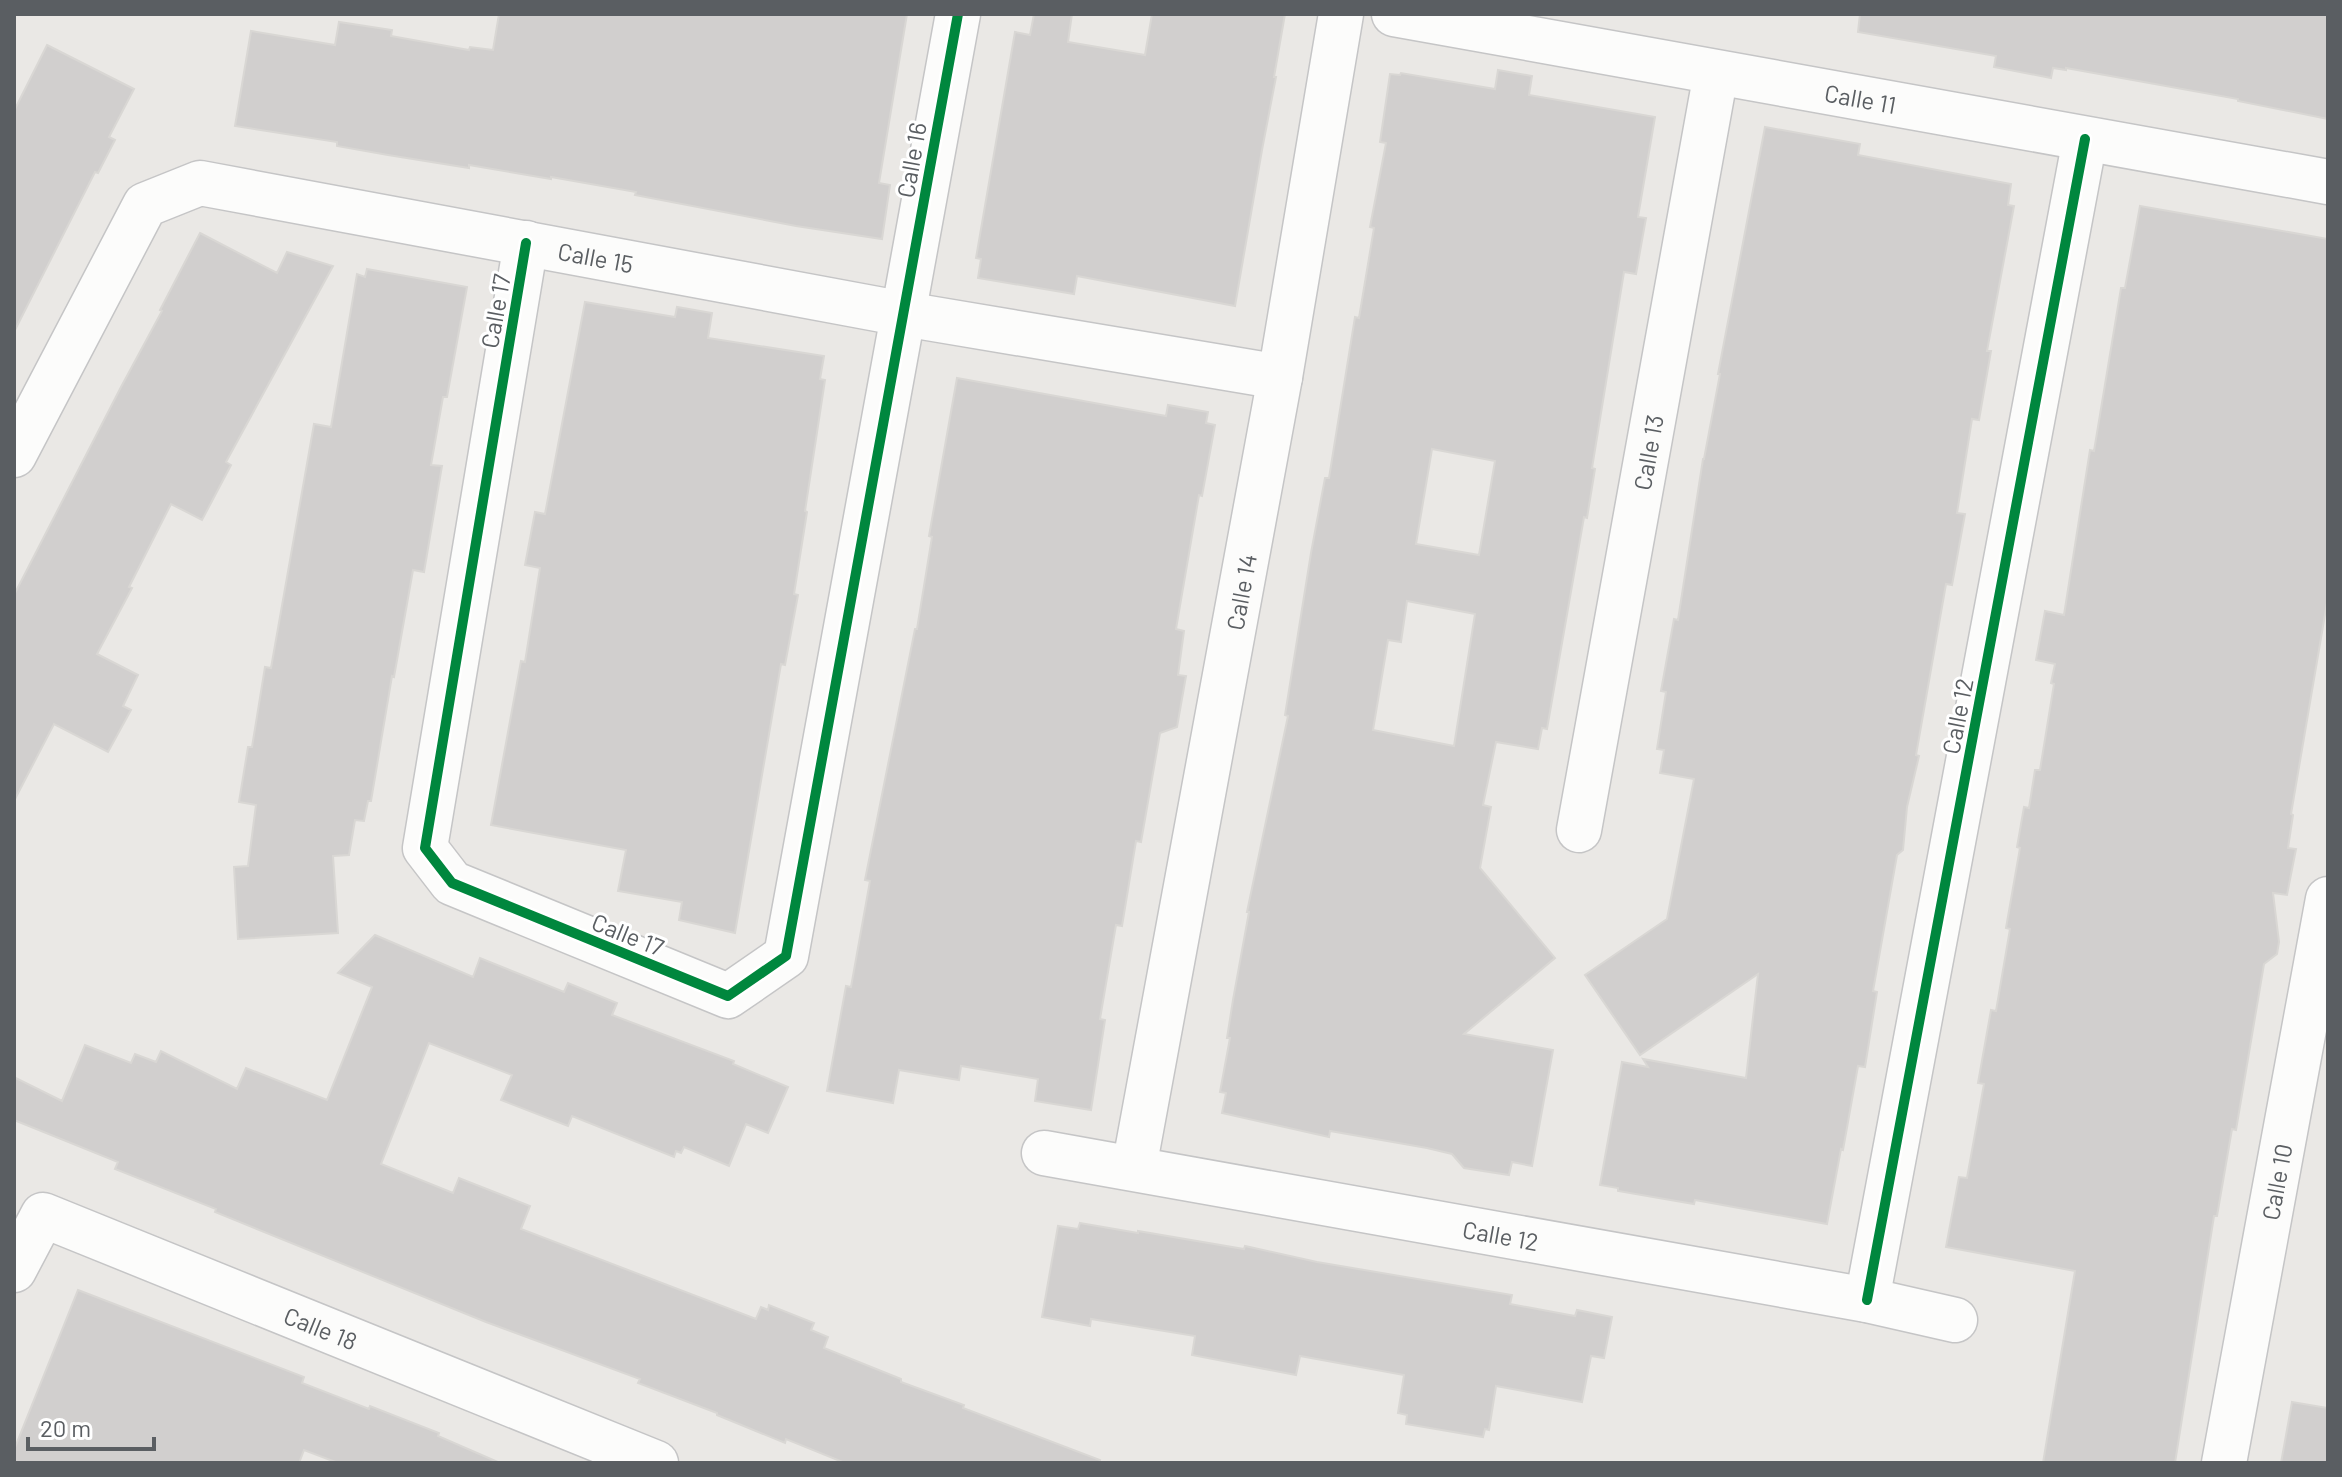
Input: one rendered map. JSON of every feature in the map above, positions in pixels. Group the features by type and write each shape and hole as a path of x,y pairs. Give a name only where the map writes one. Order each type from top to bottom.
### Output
{"street":[{"name":"Calle 16","path":"904,314 958,14"},
{"name":"Calle 14","path":"1134,1168 1280,377 1341,14"},
{"name":"Calle 11","path":"1394,14 2328,182"},
{"name":"Calle 13","path":"1579,830 1716,73"},
{"name":"Calle 12","path":"1867,1300 2085,139"},
{"name":"Calle 15","path":"14,455 145,205 200,183 904,314 1280,377"},
{"name":"Calle 17","path":"526,243 425,848 452,883 728,996 786,956 904,314"},
{"name":"Calle 10","path":"2224,1463 2328,899"},
{"name":"Calle 12","path":"1044,1153 1867,1300 1955,1320"},
{"name":"Calle 18","path":"14,1270 43,1215 656,1463"}],"building":[{"path":"499,14 907,14 879,183 890,185 882,239 796,226 551,177 388,155 337,146 337,142 235,126 251,31 335,45 339,22 392,30 391,36 469,50 470,47 493,50"},
{"path":"1034,14 1072,14 1068,42 1145,55 1152,14 1285,14 1235,306 1077,276 1074,294 978,278 981,259 976,258 1015,32 1030,35"},
{"path":"1860,14 2328,14 2328,119 2238,99 2066,68 2053,68 2051,78 1994,67 1996,56 1858,32"},
{"path":"47,45 134,89 109,137 115,140 98,173 95,172 14,332 14,111"},
{"path":"1498,70 1532,76 1529,95 1655,117 1638,217 1646,218 1636,274 1624,272 1592,468 1595,469 1587,518 1584,517 1547,729 1542,728 1538,749 1496,742 1483,805 1491,807 1480,868 1555,958 1464,1034 1553,1050 1532,1166 1512,1162 1509,1175 1464,1168 1452,1154 1427,1148 1330,1131 1329,1137 1222,1113 1226,1093 1220,1092 1247,912 1288,716 1285,715 1311,553 1325,478 1329,478 1355,317 1359,318 1374,228 1370,227 1386,143 1380,142 1390,74 1401,73 1495,89","holes":["1432,449 1495,461 1479,555 1416,544","1407,601 1475,614 1454,746 1373,730 1388,640 1401,642"]},
{"path":"1765,127 1860,144 1858,155 2011,184 2008,205 2014,206 1987,351 1991,351 1979,420 1972,419 1957,513 1965,514 1952,585 1946,584 1916,755 1919,756 1907,807 1903,850 1897,855 1873,991 1877,992 1865,1067 1858,1066 1827,1224 1695,1200 1694,1204 1618,1191 1618,1188 1600,1185 1622,1062 1648,1067 1643,1059 1746,1078 1758,974 1640,1055 1585,975 1667,919 1694,779 1660,773 1664,750 1657,749 1666,692 1661,691 1674,619 1678,620 1718,374"},
{"path":"2140,206 2328,239 2328,597 2291,814 2288,848 2296,849 2287,895 2273,893 2279,942 2277,954 2264,964 2236,1130 2232,1129 2217,1216 2214,1216 2175,1463 2043,1463 2075,1271 1946,1247 1959,1177 1967,1178 1984,1084 1978,1083 1991,1010 1996,1011 2010,929 2006,928 2024,807 2029,808 2035,770 2040,770 2054,684 2051,683 2055,664 2036,660 2045,611 2064,615 2090,450 2094,451 2121,288 2125,288"},
{"path":"200,233 277,273 287,252 333,266 226,462 231,465 202,520 171,504 97,654 138,675 123,706 131,710 108,752 54,724 14,801 14,595"},
{"path":"367,269 467,287 431,465 442,466 424,572 413,570 371,801 368,801 364,821 355,820 349,855 333,856 338,933 238,939 234,867 248,866 256,805 239,802 248,747 252,747 265,667 271,668 314,424 331,427 357,274 365,277"},
{"path":"585,302 675,317 677,307 712,313 708,338 824,356 820,379 825,380 794,594 798,595 785,665 781,664 735,933 679,920 682,902 618,891 626,850 491,825 521,661 525,662 540,568 525,565 535,512 545,514"},
{"path":"957,378 1166,416 1168,405 1208,412 1206,423 1215,425 1202,496 1199,495 1176,629 1184,631 1178,675 1186,676 1177,727 1160,733 1141,842 1136,841 1122,926 1116,925 1100,1019 1105,1020 1091,1110 1035,1101 1038,1079 961,1066 959,1080 899,1070 893,1103 827,1091 846,986 851,987 870,881 865,880 917,629 932,537 929,536"},
{"path":"375,935 473,977 480,958 564,992 568,983 617,1003 612,1015 734,1061 733,1064 788,1087 768,1133 746,1124 729,1166 684,1147 681,1153 676,1151 674,1157 572,1116 568,1126 501,1100 512,1075 429,1043 381,1164 453,1193 459,1178 530,1206 521,1229 756,1319 761,1307 768,1310 769,1305 814,1323 811,1330 828,1337 824,1348 901,1379 901,1382 964,1405 963,1408 1100,1460 1099,1463 845,1463 786,1439 785,1443 638,1383 640,1379 486,1322 215,1212 216,1209 115,1169 118,1162 14,1120 14,1077 62,1101 85,1045 131,1063 135,1054 156,1062 161,1051 237,1089 246,1068 327,1100 372,987 338,973"},
{"path":"1080,1223 1244,1249 1245,1246 1317,1262 1512,1295 1510,1304 1575,1316 1577,1310 1612,1317 1604,1358 1591,1356 1582,1402 1496,1386 1489,1430 1485,1429 1483,1437 1406,1424 1407,1415 1398,1413 1404,1375 1300,1356 1296,1375 1192,1355 1195,1336 1091,1319 1090,1326 1042,1317 1058,1226 1078,1229"},
{"path":"78,1290 304,1377 302,1383 439,1433 438,1436 500,1463 338,1463 304,1450 299,1463 14,1463 14,1450"},
{"path":"2292,1402 2328,1408 2328,1463 2281,1463"}],"cycle path":[{"path":"526,243 425,848 452,883 728,996 786,956 958,14"},
{"path":"1867,1300 2085,139"}]}
